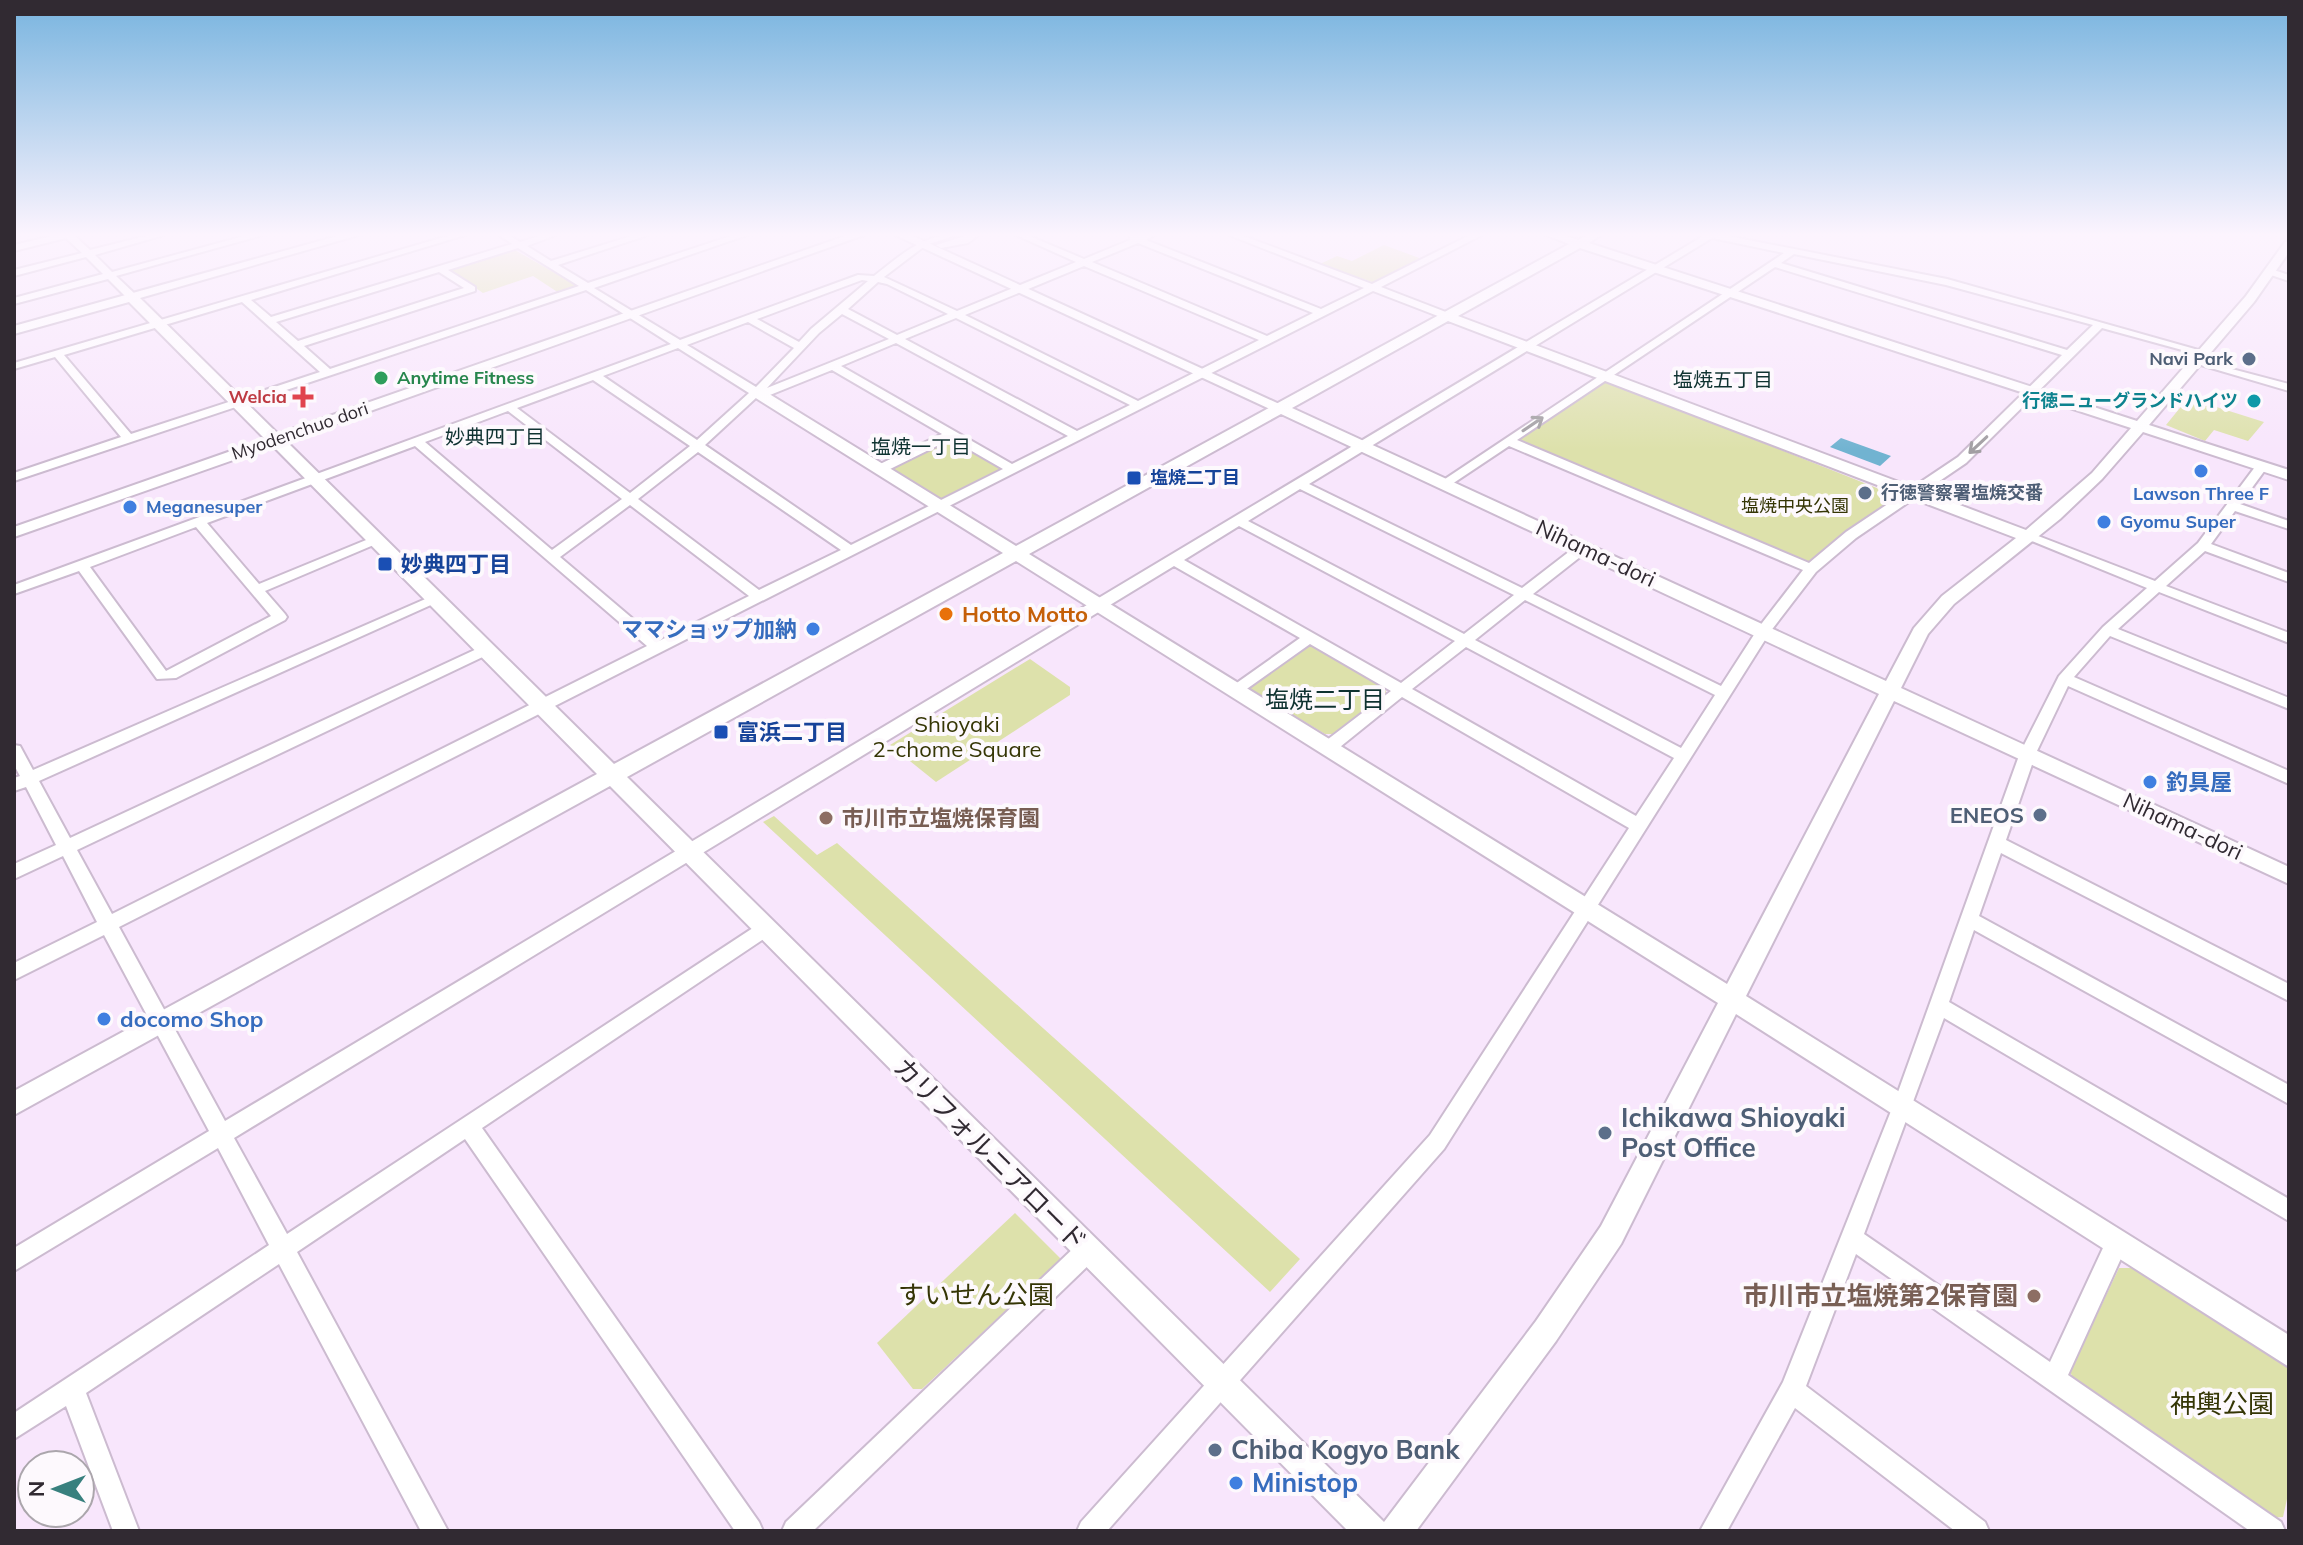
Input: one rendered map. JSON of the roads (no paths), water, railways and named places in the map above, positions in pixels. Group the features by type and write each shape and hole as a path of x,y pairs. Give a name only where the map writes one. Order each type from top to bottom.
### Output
{"main road":[{"name":"Nihama-dori","path":"1062,307 1280,408"}],"street":[{"path":"14,330 96,307"},
{"name":"カリフォルニアロード","path":"142,307 1371,1531"},
{"path":"14,366 216,307"},
{"path":"253,307 328,373"},
{"path":"269,321 315,307"},
{"path":"297,345 415,307"},
{"path":"16,473 129,439 526,307"},
{"path":"619,307 1588,907 2289,1352"},
{"name":"Myodenchuo dori","path":"14,532 653,307"},
{"path":"14,590 777,307"},
{"path":"942,307 1138,405"},
{"path":"758,394 973,307"},
{"path":"1190,307 1267,340"},
{"path":"1306,307 1321,313"},
{"path":"14,972 1333,307"},
{"path":"1424,307 2289,638"},
{"path":"14,1104 1463,307"},
{"path":"14,1260 1592,307"},
{"path":"1445,483 1710,307"},
{"path":"1774,307 2289,475"},
{"path":"1915,307 2069,354"},
{"path":"2035,307 2201,357 2289,388"},
{"path":"1396,1531 1555,1318 1611,1235 1734,999 1889,688 1933,615 1964,585 2028,537 2088,485 2242,307"},
{"path":"551,557 601,516 631,499 674,467 758,394 800,347 841,309 1077,436"},
{"path":"748,318 800,347"},
{"path":"1090,1531 1437,1142 1764,630 1811,569 1851,535 1969,453 2098,326"},
{"path":"57,353 129,439"},
{"path":"832,365 1012,469"},
{"path":"594,375 850,550"},
{"path":"509,407 758,596"},
{"name":"Nihama-dori","path":"1280,408 2289,876"},
{"path":"880,469 951,434"},
{"path":"417,441 657,647"},
{"path":"1508,441 1811,569"},
{"path":"1713,1531 1792,1390 1903,1106 2028,753 2064,679 2108,630 2203,546 2262,466"},
{"path":"1300,484 1725,694"},
{"path":"2234,506 2289,525"},
{"path":"1239,521 1684,756"},
{"path":"82,565 162,676 280,617 199,522"},
{"path":"258,589 376,541"},
{"path":"2203,546 2289,578"},
{"path":"1329,747 1584,547"},
{"path":"1174,560 1638,825"},
{"path":"22,782 435,600"},
{"path":"2108,630 2289,704"},
{"path":"1236,690 1309,638"},
{"path":"14,872 486,650"},
{"path":"2064,679 2289,778"},
{"path":"14,750 22,782 66,847 435,1531"},
{"path":"1997,843 2289,993"},
{"path":"1969,919 2289,1095"},
{"path":"14,1427 765,929"},
{"path":"1938,1005 2289,1211"},
{"path":"469,1127 750,1531"},
{"path":"1853,1239 2272,1531"},
{"path":"2054,1379 2117,1243"},
{"path":"795,1531 1087,1251"},
{"path":"72,1389 126,1531"},
{"path":"1792,1390 1976,1531"}],"water":[{"path":"1841,438 1891,456 1880,466 1830,447"}],"place":[{"name":"Navi Park","path":"2249,359"},
{"name":"Anytime Fitness","path":"381,378"},
{"name":"Welcia","path":"303,397"},
{"name":"行徳ニューグランドハイツ","path":"2254,401"},
{"name":"Lawson Three F","path":"2201,471"},
{"name":"塩焼二丁目","path":"1134,478"},
{"name":"行徳警察署塩焼交番","path":"1865,493"},
{"name":"Meganesuper","path":"130,507"},
{"name":"Gyomu Super","path":"2104,522"},
{"name":"妙典四丁目","path":"385,564"},
{"name":"Hotto Motto","path":"946,614"},
{"name":"ママショップ加納","path":"813,629"},
{"name":"富浜二丁目","path":"721,732"},
{"name":"釣具屋","path":"2150,782"},
{"name":"ENEOS","path":"2040,815"},
{"name":"市川市立塩焼保育園","path":"826,818"},
{"name":"docomo Shop","path":"104,1019"},
{"name":"Ichikawa Shioyaki Post Office","path":"1605,1133"},
{"name":"市川市立塩焼第2保育園","path":"2034,1296"},
{"name":"Chiba Kogyo Bank","path":"1215,1450"},
{"name":"Ministop","path":"1236,1483"}],"district":[{"name":"塩焼五丁目","path":"1723,380"},
{"name":"妙典四丁目","path":"495,437"},
{"name":"塩焼一丁目","path":"921,447"},
{"name":"塩焼二丁目","path":"1325,700"}],"park label":[{"name":"塩焼中央公園","path":"1795,506"},
{"name":"Shioyaki 2-chome Square","path":"957,736"},
{"name":"すいせん公園","path":"976,1295"},
{"name":"神輿公園","path":"2222,1404"}]}
